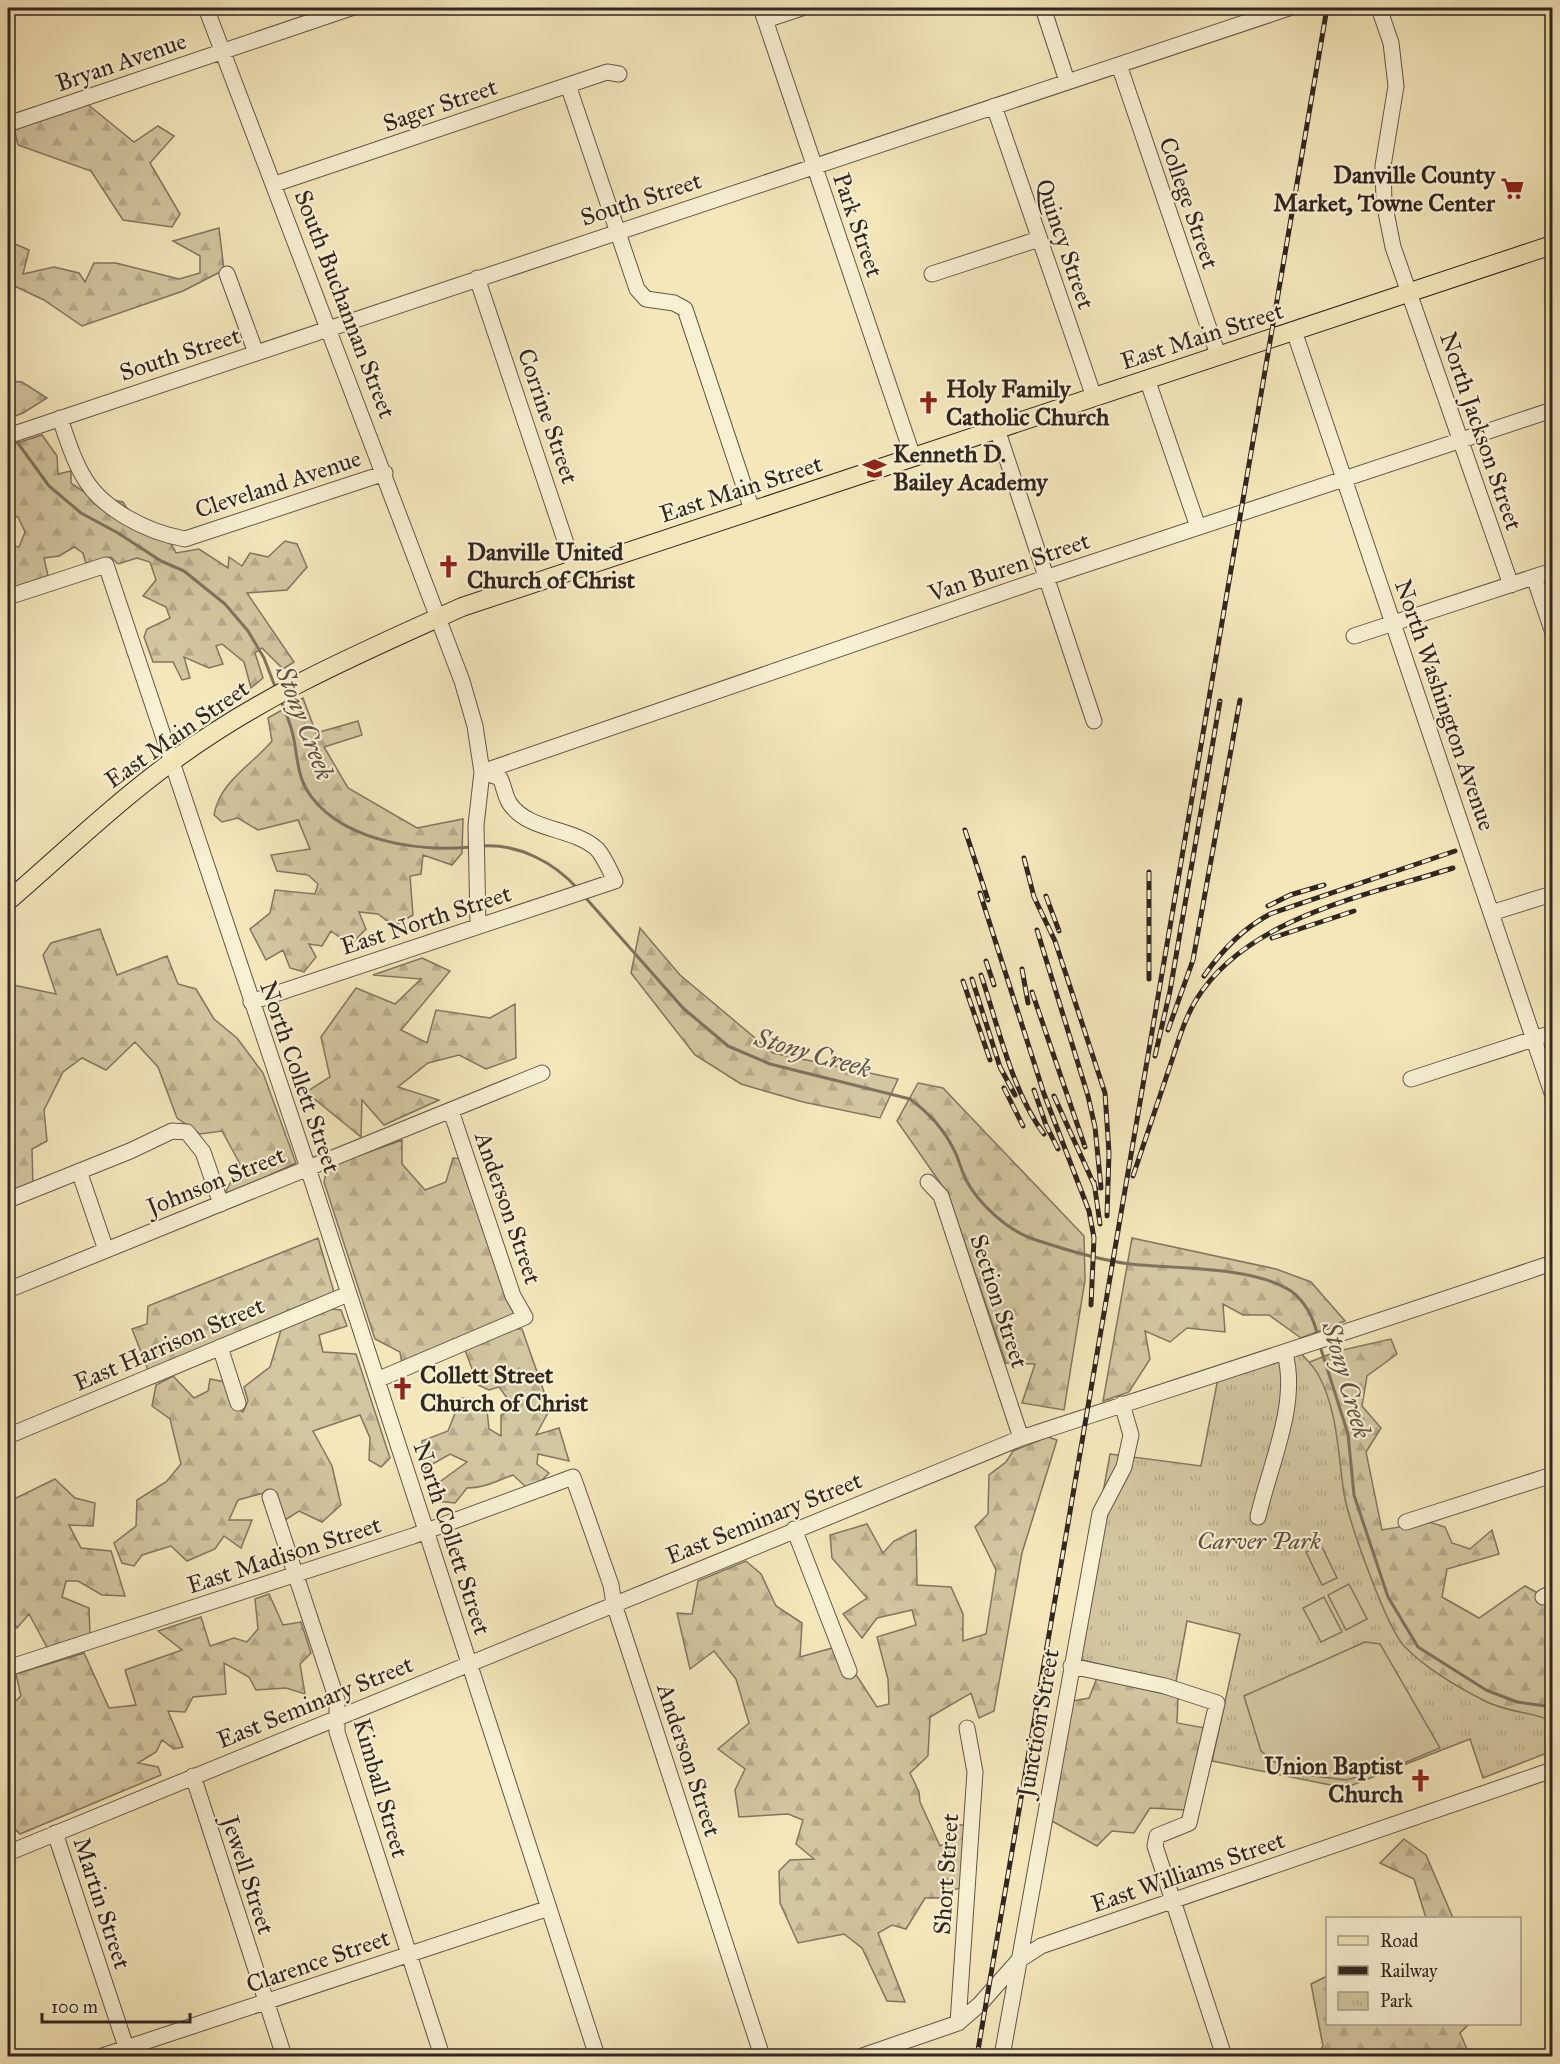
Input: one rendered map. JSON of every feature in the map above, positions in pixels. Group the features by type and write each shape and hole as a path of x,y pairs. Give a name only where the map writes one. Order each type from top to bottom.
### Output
{"main road":[{"name":"East Main Street","path":"10,893 170,762 261,703 377,644 462,607 1552,245"}],"street":[{"name":"South Buchannan Street","path":"206,8 385,473 439,618 475,726 482,772 477,825 478,926"},
{"name":"Bryan Avenue","path":"8,124 351,8"},
{"path":"763,14 802,8"},
{"path":"1043,8 1067,81"},
{"name":"South Street","path":"8,436 256,353 329,326 1289,8"},
{"name":"North Jackson Street","path":"1379,8 1391,44 1396,86 1383,166 1384,202 1393,247 1511,585"},
{"name":"Park Street","path":"763,14 913,457"},
{"name":"College Street","path":"1119,65 1218,355"},
{"name":"Sager Street","path":"275,184 607,72 619,74"},
{"path":"568,85 637,289 646,300 674,303 685,309 752,510"},
{"name":"Quincy Street","path":"994,106 1094,397"},
{"path":"932,274 1039,239"},
{"path":"227,274 256,353"},
{"name":"Corrine Street","path":"477,278 575,570"},
{"name":"North Washington Avenue","path":"1294,331 1552,1094"},
{"path":"1147,379 1198,527"},
{"name":"Van Buren Street","path":"482,772 1045,578 1552,410"},
{"name":"Cleveland Avenue","path":"60,418 82,475 102,499 160,534 184,539 385,473"},
{"path":"997,429 1094,721"},
{"name":"North Collett Street","path":"8,597 106,565 170,762 308,1168 597,2056"},
{"path":"1354,636 1552,571"},
{"path":"1534,577 1552,630"},
{"name":"East North Street","path":"251,1002 615,881 596,849 582,840 520,813 510,803 500,778 482,772"},
{"path":"1491,913 1552,894"},
{"path":"1412,1079 1552,1033"},
{"name":"Johnson Street","path":"8,1290 542,1073"},
{"name":"Anderson Street","path":"376,1380 525,1317 513,1296 451,1111"},
{"path":"8,1200 130,1151 172,1131 187,1132 203,1152 221,1204"},
{"path":"79,1171 106,1250"},
{"name":"Section Street","path":"928,1182 940,1196 1021,1438"},
{"name":"East Seminary Street","path":"8,1853 794,1529 1021,1438 1122,1404 1292,1352 1552,1263"},
{"name":"East Harrison Street","path":"8,1436 348,1294"},
{"path":"220,1347 238,1403"},
{"path":"1258,1517 1289,1398 1289,1367 1292,1352"},
{"name":"Junction Street","path":"1002,2056 1100,1513 1124,1467 1131,1435 1122,1404"},
{"path":"1406,1522 1552,1476"},
{"name":"Anderson Street","path":"573,1477 611,1585 614,1604 762,2056"},
{"name":"East Madison Street","path":"8,1668 296,1576 426,1532 573,1477"},
{"name":"Kimball Street","path":"270,1497 337,1700 337,1732 442,2056"},
{"path":"794,1529 849,1671"},
{"path":"1071,1666 1164,1686 1216,1703 1189,1822 1157,1836 1155,1846 1224,2056"},
{"name":"Short Street","path":"958,2023 975,1772 967,1728"},
{"name":"East Williams Street","path":"862,2056 958,2023 980,2004 1018,1962 1041,1946 1552,1770"},
{"name":"Jewell Street","path":"193,1776 284,2056"},
{"name":"Martin Street","path":"56,1833 127,2052"},
{"name":"Clarence Street","path":"102,2056 127,2052 549,1908"}],"green space":[{"path":"86,103 134,142 158,126 174,136 150,163 180,214 172,227 123,220 91,171 18,145 14,128"},
{"path":"219,228 224,270 183,291 82,326 44,300 8,283 8,241 29,250 23,274 54,267 79,273 85,282 94,263 116,263 179,279 200,273 200,256 173,241"},
{"path":"8,381 22,382 47,398 23,413 8,419"},
{"path":"42,435 57,456 58,474 71,471 71,483 107,507 113,500 123,502 135,516 165,538 176,553 199,549 228,568 229,557 242,566 250,553 268,557 285,541 297,544 307,567 287,590 247,593 294,662 283,669 262,648 255,653 263,678 251,688 244,662 222,644 216,646 223,664 209,668 184,657 190,678 182,680 173,662 153,662 144,637 147,629 170,618 166,607 143,596 156,580 150,562 137,558 118,564 111,557 86,564 83,553 74,547 59,556 44,558 48,576 8,589 8,545 19,547 25,532 18,517 8,513 8,446"},
{"path":"303,698 316,733 358,721 362,735 324,747 348,788 417,828 463,819 462,853 452,865 423,855 421,874 410,876 413,915 394,926 378,914 359,912 366,929 350,945 331,931 322,946 309,944 316,957 304,972 290,968 283,950 266,960 250,929 270,913 275,890 315,894 318,884 308,875 277,871 271,855 310,849 298,820 258,830 238,818 222,822 214,815 217,803 229,783 272,741 268,718"},
{"path":"640,928 680,975 773,1053 898,1079 880,1118 803,1102 741,1084 695,1055 631,973"},
{"path":"100,929 117,975 167,956 178,984 196,989 214,1019 237,1038 263,1073 296,1163 223,1197 240,1164 222,1131 200,1134 177,1118 158,1067 135,1042 106,1070 82,1058 63,1072 44,1110 47,1141 32,1149 33,1186 8,1196 8,1040 13,1034 8,1023 8,984 56,994 43,955 51,943"},
{"path":"422,958 450,971 401,1030 427,1043 436,1010 490,1018 515,1004 516,1058 486,1069 459,1055 428,1063 398,1087 439,1100 384,1125 362,1100 361,1137 306,1092 330,1077 321,1037 356,988 395,1004 421,979 373,975"},
{"path":"918,1083 943,1088 1084,1236 1085,1280 1064,1410 1022,1403 1035,1364 1006,1363 948,1194 897,1121"},
{"path":"402,1140 402,1164 425,1190 446,1182 453,1158 463,1159 515,1316 402,1364 400,1352 375,1339 324,1182 327,1167"},
{"path":"318,1238 334,1292 148,1370 132,1329 147,1324 148,1306"},
{"path":"1132,1238 1276,1269 1311,1282 1345,1321 1301,1338 1269,1315 1243,1315 1223,1304 1225,1332 1187,1328 1170,1342 1145,1331 1150,1359 1129,1392 1103,1401"},
{"path":"332,1309 341,1310 347,1326 319,1335 323,1352 356,1354 390,1458 381,1467 369,1460 370,1438 360,1415 313,1431 332,1466 341,1505 322,1522 299,1511 285,1520 281,1506 271,1491 238,1500 229,1520 252,1520 241,1548 224,1536 215,1549 187,1561 171,1546 142,1555 134,1566 122,1563 114,1543 136,1526 137,1500 166,1482 181,1464 170,1419 152,1406 156,1385 173,1376 194,1398 208,1391 210,1379 225,1382 234,1407 243,1412 248,1401 244,1387 270,1367 281,1330"},
{"path":"514,1329 522,1329 550,1409 536,1435 559,1428 569,1461 538,1454 537,1464 549,1473 537,1485 526,1487 513,1475 485,1485 467,1488 455,1503 437,1501 430,1489 467,1462 450,1454 424,1469 422,1441 448,1431 461,1398 476,1399 487,1410 489,1429 501,1436 501,1415 515,1409 499,1387 489,1390 478,1385 465,1350"},
{"path":"1391,1339 1397,1354 1367,1376 1362,1406 1381,1428 1366,1452 1382,1530 1429,1522 1445,1527 1452,1543 1470,1549 1492,1530 1499,1554 1447,1569 1442,1597 1479,1618 1525,1586 1552,1601 1552,1722 1495,1724 1374,1626 1307,1363 1338,1351"},
{"name":"Carver Park","path":"1298,1350 1316,1371 1325,1388 1333,1418 1347,1508 1369,1573 1396,1635 1404,1646 1422,1662 1465,1691 1495,1705 1552,1721 1552,1751 1483,1778 1470,1739 1345,1788 1212,1761 1240,1634 1187,1621 1176,1682 1073,1658 1110,1454 1201,1466 1219,1373"},
{"path":"1048,1437 1057,1440 1022,1553 994,1711 979,1718 971,1693 930,1717 928,1756 910,1773 940,1846 948,1842 954,1825 964,1825 963,1887 947,1892 941,1898 925,1898 906,1929 892,1925 878,1933 905,2002 887,2001 862,1948 844,1934 798,1943 780,1903 779,1871 790,1860 814,1859 796,1844 803,1820 788,1814 739,1817 735,1790 745,1769 718,1749 749,1723 736,1679 714,1651 690,1669 677,1613 692,1614 698,1581 746,1561 761,1574 776,1606 802,1623 800,1657 836,1647 845,1671 857,1676 877,1707 889,1704 888,1679 877,1637 916,1625 912,1610 877,1618 862,1638 843,1614 867,1598 832,1558 830,1535 867,1524 883,1553 894,1541 916,1530 917,1585 951,1587 963,1614 963,1641 986,1634 996,1570 975,1527 988,1514 989,1475 1006,1462 1013,1451"},
{"path":"55,1479 75,1498 95,1503 93,1526 69,1525 81,1548 111,1551 125,1596 102,1595 78,1581 66,1581 62,1597 89,1608 90,1635 48,1649 29,1614 17,1628 8,1610 8,1526 10,1526 14,1499"},
{"path":"1321,1545 1337,1578 1322,1585 1306,1552"},
{"path":"1349,1584 1367,1619 1346,1630 1328,1595"},
{"path":"269,1594 283,1625 301,1622 311,1653 300,1664 305,1694 286,1688 256,1690 249,1677 224,1663 226,1694 193,1697 185,1712 168,1711 183,1747 174,1749 162,1740 156,1752 138,1763 158,1767 161,1775 20,1834 8,1822 8,1704 10,1706 21,1696 16,1674 84,1653 109,1708 136,1705 125,1670 182,1650 158,1631 201,1617 210,1646 234,1638 247,1642 258,1629 255,1599"},
{"path":"1324,1597 1342,1632 1321,1642 1303,1608"},
{"path":"1365,1642 1380,1644 1440,1748 1392,1768 1346,1780 1289,1773 1261,1751 1244,1696"},
{"path":"1097,1678 1178,1697 1177,1723 1205,1728 1185,1810 1150,1808 1134,1833 1112,1831 1097,1846 1052,1821 1073,1701 1089,1698"},
{"path":"1404,1839 1426,1855 1453,1917 1426,1917 1414,1879 1380,1863"},
{"path":"1326,1976 1326,2025 1468,2025 1460,2033 1470,2056 1317,2056 1323,2046 1311,1984"}],"waterway":[{"name":"Stony Creek","path":"15,439 49,486 81,513 118,533 161,561 184,571 225,604 248,631 264,658 276,689"},
{"name":"Stony Creek","path":"281,701 292,730 303,783 320,807 338,821 358,832 403,845 471,847"},
{"name":"Stony Creek","path":"481,846 508,848 534,856 558,870 578,889"},
{"name":"Stony Creek","path":"584,896 683,1008 728,1046 770,1064 910,1099 917,1104 946,1135 956,1153 966,1180 978,1198 1013,1229 1033,1239 1106,1260 1213,1270 1256,1277 1275,1283 1291,1291 1301,1300 1312,1317 1318,1337"},
{"name":"Stony Creek","path":"1320,1346 1348,1434 1354,1495 1388,1597 1418,1647 1486,1690 1517,1702 1552,1707"}],"railway":[{"path":"977,2056 1327,8"},
{"path":"1168,1030 1193,960 1240,700"},
{"path":"1155,1056 1170,991 1220,701"},
{"path":"965,830 988,900"},
{"path":"1204,976 1233,941 1250,926 1270,914 1455,851"},
{"path":"1024,858 1034,897 1055,941 1105,1093 1109,1153 1107,1216"},
{"path":"1133,1176 1185,1023 1196,1000 1218,972 1245,948 1311,913 1453,868"},
{"path":"1149,872 1149,979"},
{"path":"1268,906 1290,895 1324,885"},
{"path":"980,893 1044,1094 1089,1211 1094,1238 1091,1305"},
{"path":"1046,896 1059,931"},
{"path":"1272,938 1354,911"},
{"path":"1037,930 1088,1096 1095,1127 1101,1188"},
{"path":"986,961 994,985"},
{"path":"1022,969 1028,1003"},
{"path":"981,975 1014,1078 1044,1134"},
{"path":"972,979 1000,1067 1015,1095"},
{"path":"963,981 990,1060"},
{"path":"1032,992 1085,1147"},
{"path":"1004,1088 1023,1126"},
{"path":"1034,1090 1046,1125 1058,1149"},
{"path":"1054,1096 1096,1189"},
{"path":"1094,1182 1100,1224"}],"place":[{"name":"Danville County Market, Towne Center","path":"1513,189"},
{"name":"Holy Family Catholic Church","path":"928,403"},
{"name":"Kenneth D. Bailey Academy","path":"875,468"},
{"name":"Danville United Church of Christ","path":"449,566"},
{"name":"Collett Street Church of Christ","path":"402,1389"},
{"name":"Union Baptist Church","path":"1421,1780"}]}
